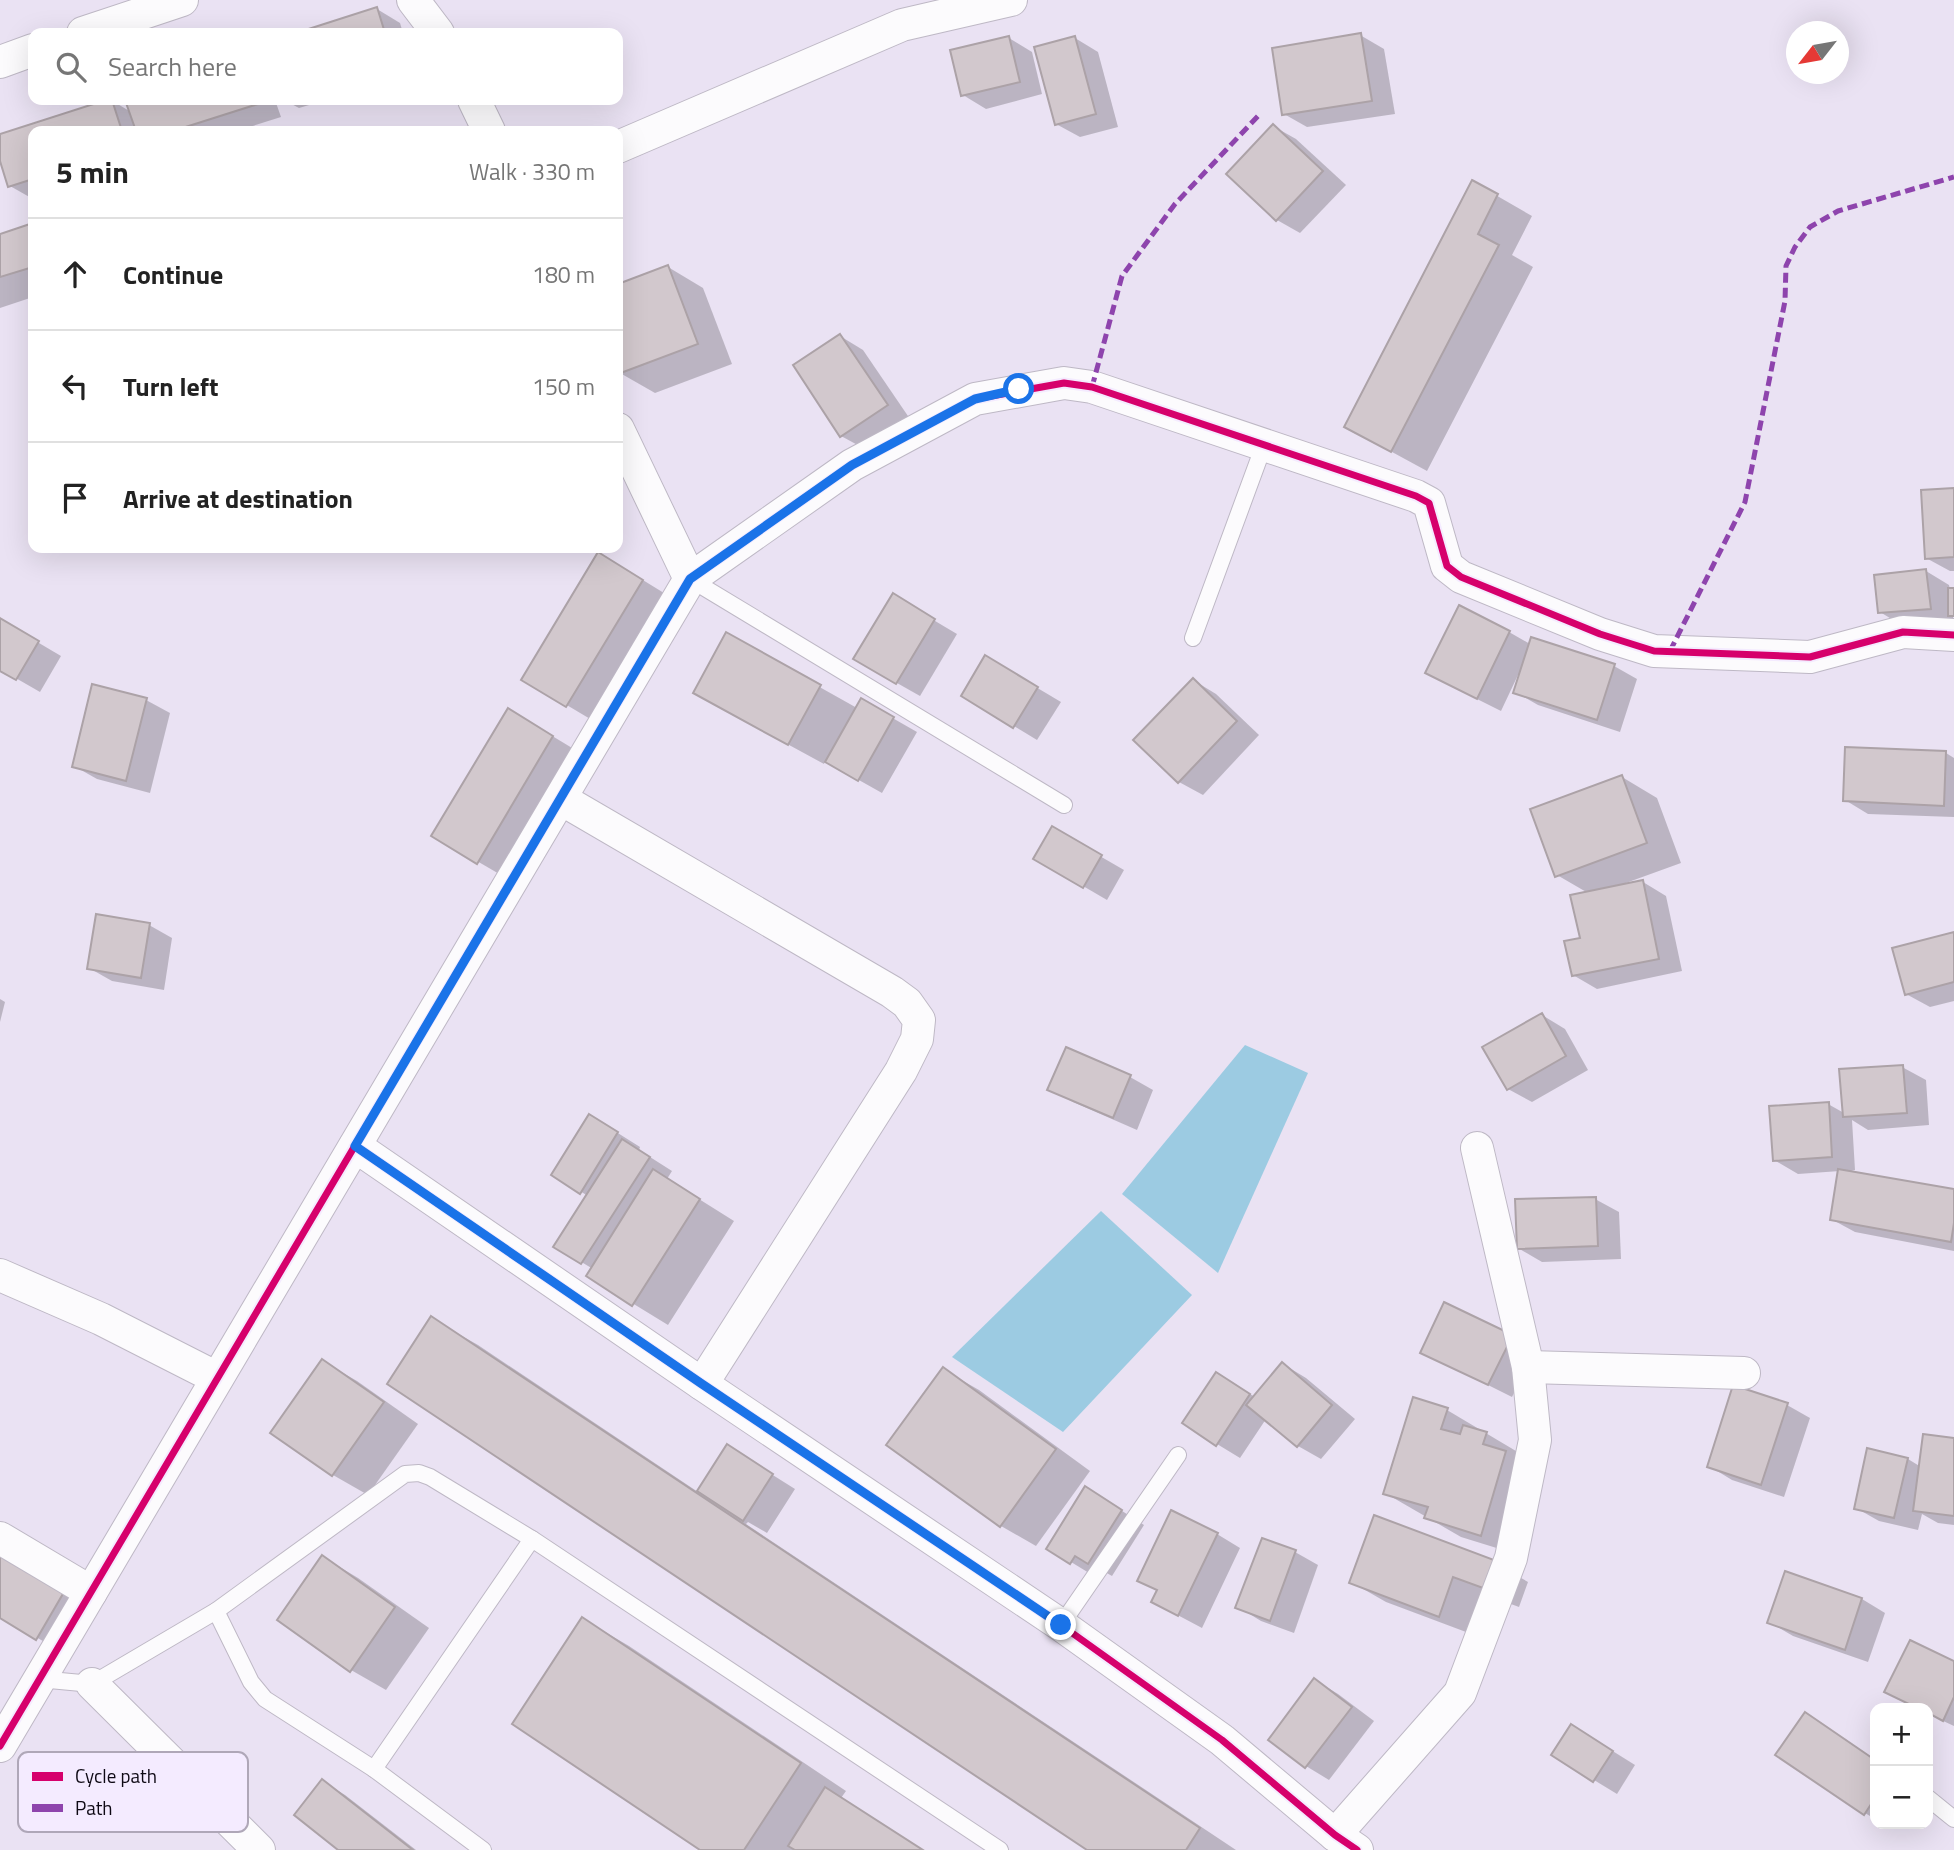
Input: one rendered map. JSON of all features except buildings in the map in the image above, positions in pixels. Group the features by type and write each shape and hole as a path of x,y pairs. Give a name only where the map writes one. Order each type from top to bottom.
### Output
{"street":[{"path":"98,28 182,0"},
{"path":"623,145 902,25 1011,0"},
{"path":"0,62 28,52"},
{"path":"476,105 487,126"},
{"path":"0,1746 690,579 852,465 975,399 1064,383 1092,387 1416,496 1429,503 1441,553 1447,566 1461,576 1600,634 1654,651 1810,657 1903,632 1954,635"},
{"path":"623,439 690,579"},
{"path":"561,799 892,992 907,1003 919,1020 917,1039 901,1072 702,1384"},
{"path":"355,1146 702,1384 1061,1625 1223,1740 1338,1845 1460,1692 1511,1559 1535,1440 1528,1367 1477,1148"},
{"path":"0,1276 101,1319 217,1378"},
{"path":"1528,1367 1744,1373"},
{"path":"0,1538 90,1592"},
{"path":"92,1684 160,1752"},
{"path":"241,1832 259,1850"}],"lane":[{"path":"1193,638 1264,445"},
{"path":"690,579 1064,804"},
{"path":"1061,1625 1178,1455"},
{"path":"39,1679 92,1684 216,1611 405,1474 419,1473 532,1539 1000,1850"},
{"path":"374,1769 532,1539"},
{"path":"216,1611 251,1682 265,1699 374,1769 483,1850"},
{"path":"1933,1802 1954,1819"}],"water":[{"path":"1245,1045 1308,1073 1218,1273 1122,1194"},
{"path":"1101,1211 1192,1295 1063,1432 952,1357"}],"marked path":[{"path":"1092,387 1122,276 1175,204 1259,115"},
{"path":"1670,651 1745,502 1785,301 1786,266 1795,247 1810,227 1838,211 1954,177"}],"cycle path":[{"path":"0,1746 690,579 852,465 975,399 1064,383 1092,387 1416,496 1429,503 1447,566 1461,577 1600,634 1654,651 1810,657 1903,632 1954,635"},
{"path":"355,1146 702,1384 1061,1625 1222,1740 1335,1835 1357,1850"}],"route":[{"path":"1019,389 975,399 852,465 690,579 355,1146 702,1384 1061,1625"}]}
